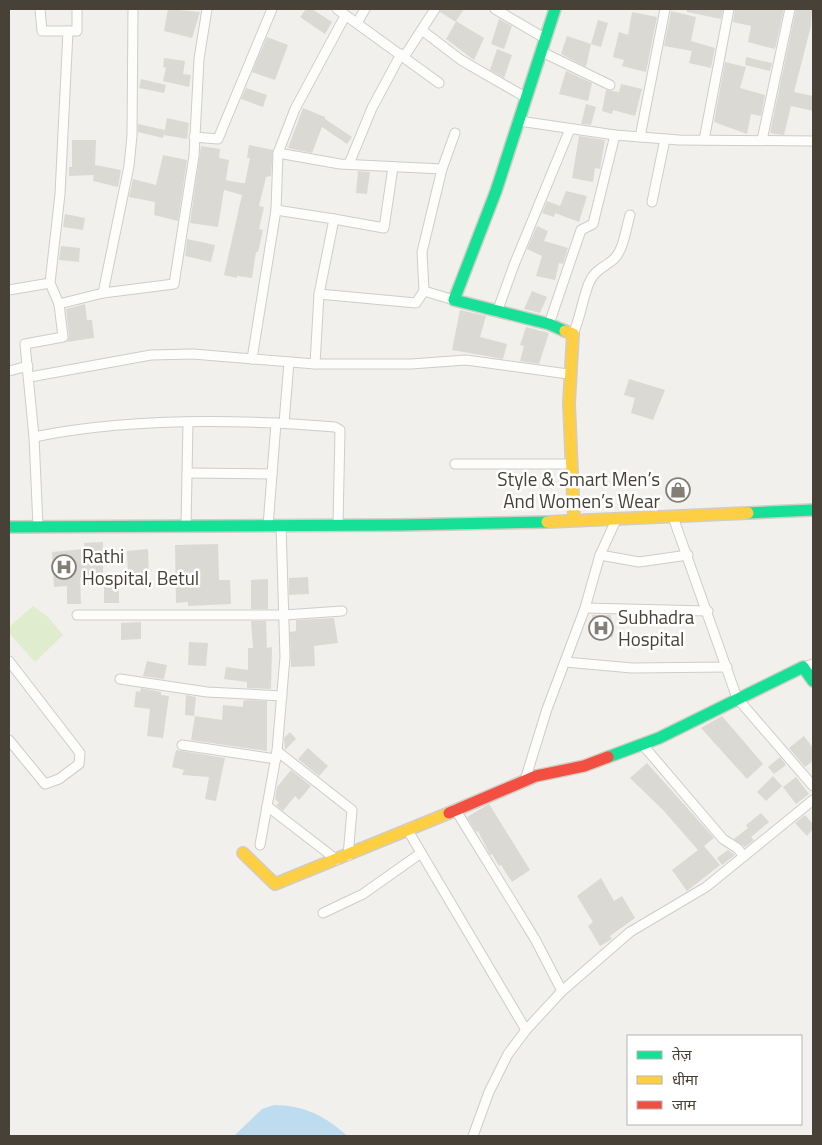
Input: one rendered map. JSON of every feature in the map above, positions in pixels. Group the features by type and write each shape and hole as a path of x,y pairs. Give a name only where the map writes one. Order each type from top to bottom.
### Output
{"street":[{"path":"40,9 42,30 77,31 76,9"},
{"path":"103,293 129,166 132,135 133,9"},
{"path":"59,304 103,293 174,284 185,220 194,137 198,59 207,9"},
{"path":"194,137 218,139 272,9"},
{"path":"336,9 439,83"},
{"path":"357,23 365,9"},
{"path":"349,164 372,108 403,56 423,31 435,9"},
{"path":"495,9 546,39"},
{"path":"454,300 496,190 555,9"},
{"path":"640,137 665,9"},
{"path":"704,140 729,9"},
{"path":"762,140 790,9"},
{"path":"252,359 276,210 278,153 295,109 345,16"},
{"path":"38,526 30,377 25,344 63,337 59,304 50,283 60,194 68,31"},
{"path":"423,31 460,60 525,97"},
{"path":"542,52 610,85"},
{"path":"519,121 615,135 665,139 813,142"},
{"path":"497,312 514,265 570,129"},
{"path":"319,294 416,303 424,291 422,252 442,169 455,133"},
{"path":"549,324 581,230 593,224 615,135"},
{"path":"652,202 665,139"},
{"path":"278,153 349,164 442,169"},
{"path":"276,210 384,228 393,166"},
{"path":"574,520 570,464 568,374 573,334 582,315 589,282 601,266 614,258 622,242 630,215"},
{"path":"315,364 319,294 334,220"},
{"path":"9,290 50,283"},
{"path":"424,291 497,312 549,324 573,334"},
{"path":"30,377 151,355 193,354 315,364 411,364 466,360 568,374"},
{"path":"268,526 272,474 290,362"},
{"path":"9,371 28,366"},
{"path":"186,526 188,423"},
{"path":"34,437 81,427 135,424 280,423 335,427 340,430 338,525"},
{"path":"454,464 570,464"},
{"path":"187,473 272,474"},
{"path":"9,527 281,526 616,520 813,510"},
{"path":"674,517 737,698 813,786"},
{"path":"525,780 547,709 585,608 600,555 616,520"},
{"path":"260,845 276,755 285,657 281,526"},
{"path":"600,555 639,562 688,555"},
{"path":"585,608 708,612"},
{"path":"77,615 284,615 342,610"},
{"path":"9,660 80,752 79,764 59,779 45,784 9,740"},
{"path":"565,662 632,668 727,667"},
{"path":"243,853 275,884 298,873 343,858 525,780 584,766 642,744 808,665 813,681"},
{"path":"120,679 207,692 282,696"},
{"path":"642,744 723,839 737,848 744,856"},
{"path":"182,745 276,755 352,810 343,858"},
{"path":"473,1136 489,1092 508,1054 526,1030 562,991 630,932 706,887 813,800"},
{"path":"267,806 343,858"},
{"path":"455,809 535,939 562,991"},
{"path":"407,829 526,1030"},
{"path":"323,913 363,894 421,854"}],"green space":[{"path":"33,606 48,617 63,635 35,662 9,633 9,627"}],"water":[{"path":"274,1105 295,1107 314,1113 331,1123 347,1136 234,1136 262,1109"}],"building":[{"path":"168,9 200,12 192,38 164,31"},
{"path":"306,9 312,9 332,22 325,34 300,17"},
{"path":"441,9 464,9 456,21 484,38 474,60 446,39 456,22 440,12"},
{"path":"687,9 723,9 721,19 687,12"},
{"path":"735,9 784,9 775,49 748,42 751,26 733,22"},
{"path":"796,9 812,9 811,26 794,92 813,96 813,111 791,106 784,135 775,134 770,133"},
{"path":"671,11 696,17 691,41 715,48 711,68 689,63 692,51 664,46"},
{"path":"632,12 657,17 646,72 622,66 624,60 613,57 619,32 628,35"},
{"path":"499,19 512,26 504,49 491,44"},
{"path":"598,20 608,23 601,47 591,44"},
{"path":"567,36 591,44 586,67 561,54"},
{"path":"267,37 288,45 275,80 252,72"},
{"path":"497,49 512,55 504,78 490,70"},
{"path":"746,57 772,63 770,71 745,65"},
{"path":"164,58 185,61 183,74 191,75 189,87 163,81 166,68 163,67"},
{"path":"725,62 746,67 740,88 765,95 761,116 751,114 747,134 714,122"},
{"path":"566,71 592,83 588,101 559,94"},
{"path":"141,79 166,85 164,93 139,88"},
{"path":"621,84 642,89 635,116 613,110 612,114 602,111 606,90 619,92"},
{"path":"246,88 267,95 263,107 241,99"},
{"path":"586,104 596,107 591,125 581,124"},
{"path":"303,108 325,117 325,119 352,137 347,144 322,127 312,153 288,148"},
{"path":"167,118 189,123 187,139 164,135"},
{"path":"138,124 165,130 163,138 138,132"},
{"path":"579,136 605,140 600,169 595,168 593,182 572,178"},
{"path":"72,140 96,140 95,165 121,170 118,187 93,181 94,175 69,176 69,167 72,167"},
{"path":"249,145 273,150 271,176 266,177 259,206 264,207 259,229 263,230 258,252 256,252 252,278 237,276 237,278 224,275 242,195 224,190 218,227 190,223 201,146 220,149 219,158 229,160 226,180 245,183 250,158 247,158"},
{"path":"163,155 187,160 178,221 154,215 155,202 129,197 133,179 156,185"},
{"path":"358,171 370,172 367,194 356,193"},
{"path":"566,191 587,196 579,222 555,213 554,217 542,213 547,201 560,206"},
{"path":"65,214 85,218 83,230 63,227"},
{"path":"537,226 548,231 544,241 568,248 563,264 559,263 555,280 536,276 542,256 527,249"},
{"path":"187,239 215,245 211,262 185,256"},
{"path":"61,246 80,248 79,262 59,260"},
{"path":"532,291 547,297 540,313 524,309"},
{"path":"85,304 87,320 92,320 94,338 67,342 69,336 66,309"},
{"path":"460,310 486,316 480,337 507,344 503,359 452,350"},
{"path":"526,327 549,333 539,364 520,361 524,346 520,345"},
{"path":"629,379 665,390 653,420 631,413 635,398 624,395"},
{"path":"103,542 103,578 80,578 81,604 67,604 67,586 54,587 52,552 84,549 84,543"},
{"path":"218,544 219,580 230,580 231,604 188,606 188,602 176,603 175,545"},
{"path":"148,549 149,577 128,578 127,551"},
{"path":"308,577 309,594 289,595 289,578"},
{"path":"268,579 268,609 251,609 251,580"},
{"path":"104,581 119,581 119,603 104,603"},
{"path":"592,615 611,615 613,637 593,638"},
{"path":"334,618 338,643 314,646 315,666 291,667 290,632 296,631 296,620"},
{"path":"251,621 266,621 267,648 272,647 271,689 247,688 247,682 224,679 226,667 248,670 248,648 253,648"},
{"path":"141,622 141,639 121,640 121,623"},
{"path":"189,642 208,643 206,666 188,665"},
{"path":"147,661 167,665 164,679 143,676"},
{"path":"141,688 161,692 161,695 169,696 163,738 147,736 150,709 134,707 136,691 140,692"},
{"path":"186,695 196,697 194,716 185,715"},
{"path":"243,701 267,701 267,751 191,740 195,716 222,720 223,705 243,707"},
{"path":"722,716 763,764 747,779 701,728"},
{"path":"290,732 296,739 285,750 284,738"},
{"path":"804,736 813,748 813,761 805,767 789,748"},
{"path":"308,748 328,766 319,776 298,759"},
{"path":"176,750 225,758 216,801 205,799 209,777 182,775 184,770 172,767"},
{"path":"780,757 786,765 774,774 768,767"},
{"path":"647,763 714,838 704,846 720,865 687,891 672,870 698,850 663,810 630,778"},
{"path":"291,770 311,786 299,800 295,796 283,811 276,805 279,803 275,799 277,787"},
{"path":"773,776 782,786 766,801 757,792"},
{"path":"796,777 809,794 796,804 783,787"},
{"path":"489,804 530,870 512,882 501,865 499,866 492,854 490,855 478,831 476,832 467,817"},
{"path":"761,813 769,822 751,837 754,840 745,847 734,839 748,828 746,825"},
{"path":"805,815 813,824 813,829 807,836 795,823"},
{"path":"728,850 735,855 722,865 717,858"},
{"path":"601,878 614,901 622,896 635,918 610,936 612,939 600,946 588,926 593,922 577,896"}],"traffic: fast":[{"path":"555,9 496,191 454,300 549,324 565,331"},
{"path":"748,513 813,510"},
{"path":"9,527 400,525 547,522"},
{"path":"608,757 659,738 803,667 813,681"}],"traffic: slow":[{"path":"565,331 573,334 569,403 574,520"},
{"path":"547,522 748,513"},
{"path":"243,853 275,884 449,813"}],"traffic: jam":[{"path":"449,813 536,776 584,766 608,757"}],"place":[{"name":"Style & Smart Men’s And Women’s Wear","path":"678,490"},
{"name":"Rathi Hospital, Betul","path":"64,567"},
{"name":"Subhadra Hospital","path":"601,628"}]}
